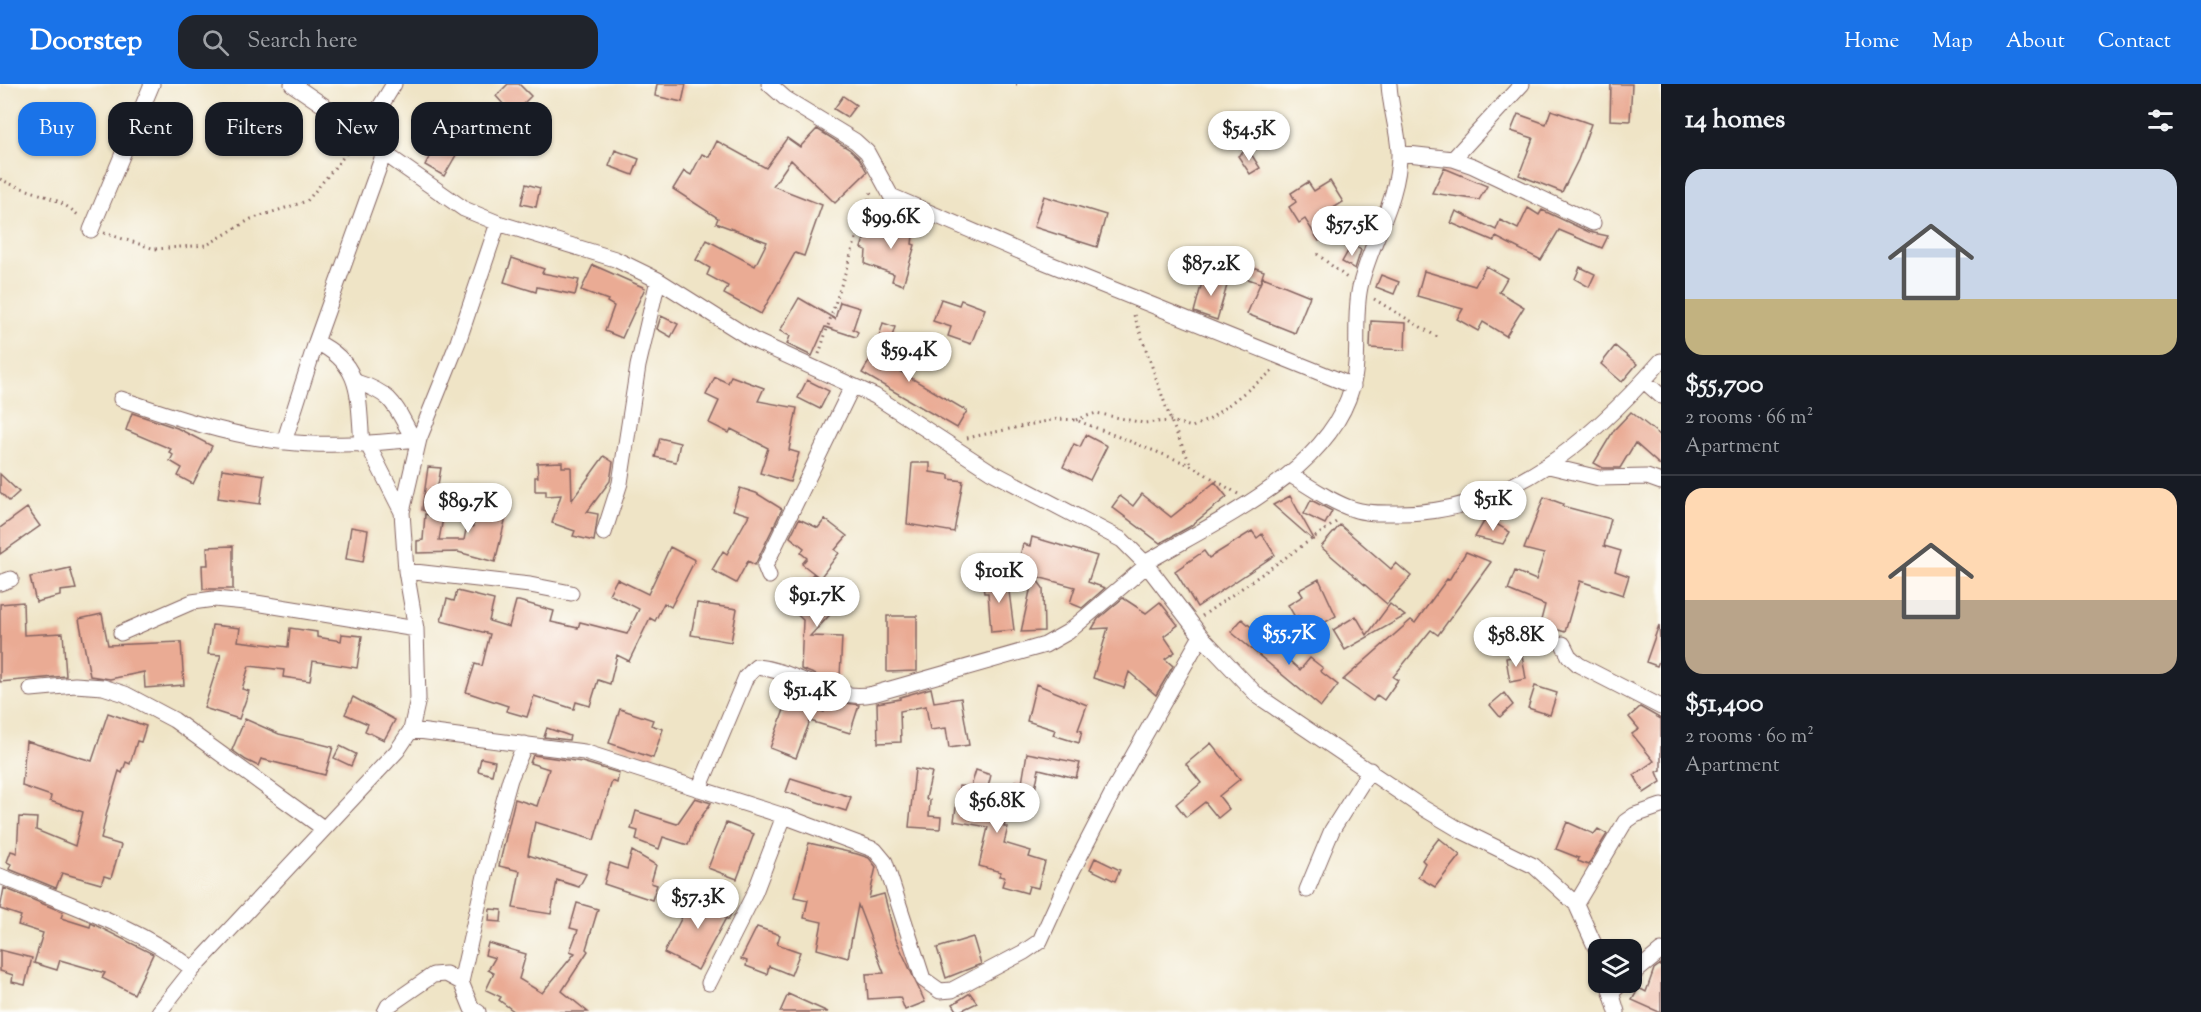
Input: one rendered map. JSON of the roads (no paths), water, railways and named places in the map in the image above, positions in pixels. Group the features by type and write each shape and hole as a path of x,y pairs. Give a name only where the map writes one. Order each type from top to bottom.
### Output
{"street":[{"path":"91,230 152,84"},
{"path":"292,84 318,102"},
{"path":"380,102 394,84"},
{"path":"769,84 786,99 855,141 867,152 884,188 891,196 1286,361 1353,386"},
{"path":"699,789 746,677 756,667 783,672 842,695 858,697 1045,645 1068,632 1146,564 1250,501 1289,474 1323,443 1343,414 1353,386 1360,288 1394,182 1399,153 1389,84"},
{"path":"1453,159 1522,84"},
{"path":"1399,153 1453,159 1493,174 1593,224"},
{"path":"284,442 315,342 383,156"},
{"path":"388,156 464,209 498,223 615,259 658,280 753,340 875,396 990,471 1122,540 1146,564 1196,630 1258,696 1298,725 1451,825 1534,866 1576,904 1592,939"},
{"path":"159,1012 193,969 397,751 411,730 418,699 416,629 406,571 402,512 417,440 458,342 498,223"},
{"path":"604,533 620,483 638,366 658,280"},
{"path":"315,342 344,360 356,382 365,445 402,512"},
{"path":"1289,474 1353,509 1420,513 1514,488 1549,465 1601,425 1661,361"},
{"path":"1644,381 1661,396"},
{"path":"356,382 375,388 387,395 417,440"},
{"path":"769,576 765,566 852,387"},
{"path":"121,399 198,424 284,442 365,445 417,440"},
{"path":"1549,465 1599,478 1647,477 1661,482"},
{"path":"406,571 530,585 571,593"},
{"path":"121,633 192,602 214,599 256,603 416,629"},
{"path":"411,730 584,752 784,816 881,854 923,979 940,991 952,990 1024,952 1040,941 1069,877 1196,630"},
{"path":"1563,644 1569,656 1579,665 1661,707"},
{"path":"31,689 59,685 94,686 125,694 174,720 323,828"},
{"path":"478,1012 472,1009 461,982 493,840 510,779 525,744"},
{"path":"1307,890 1332,830 1370,770"},
{"path":"1576,904 1625,822 1635,815 1661,806"},
{"path":"710,984 754,892 784,816"},
{"path":"0,876 134,933 169,951 193,969"},
{"path":"1642,967 1661,951"},
{"path":"385,1012 388,1006 433,975 446,974 461,982"},
{"path":"1611,993 1617,1012"}]}
